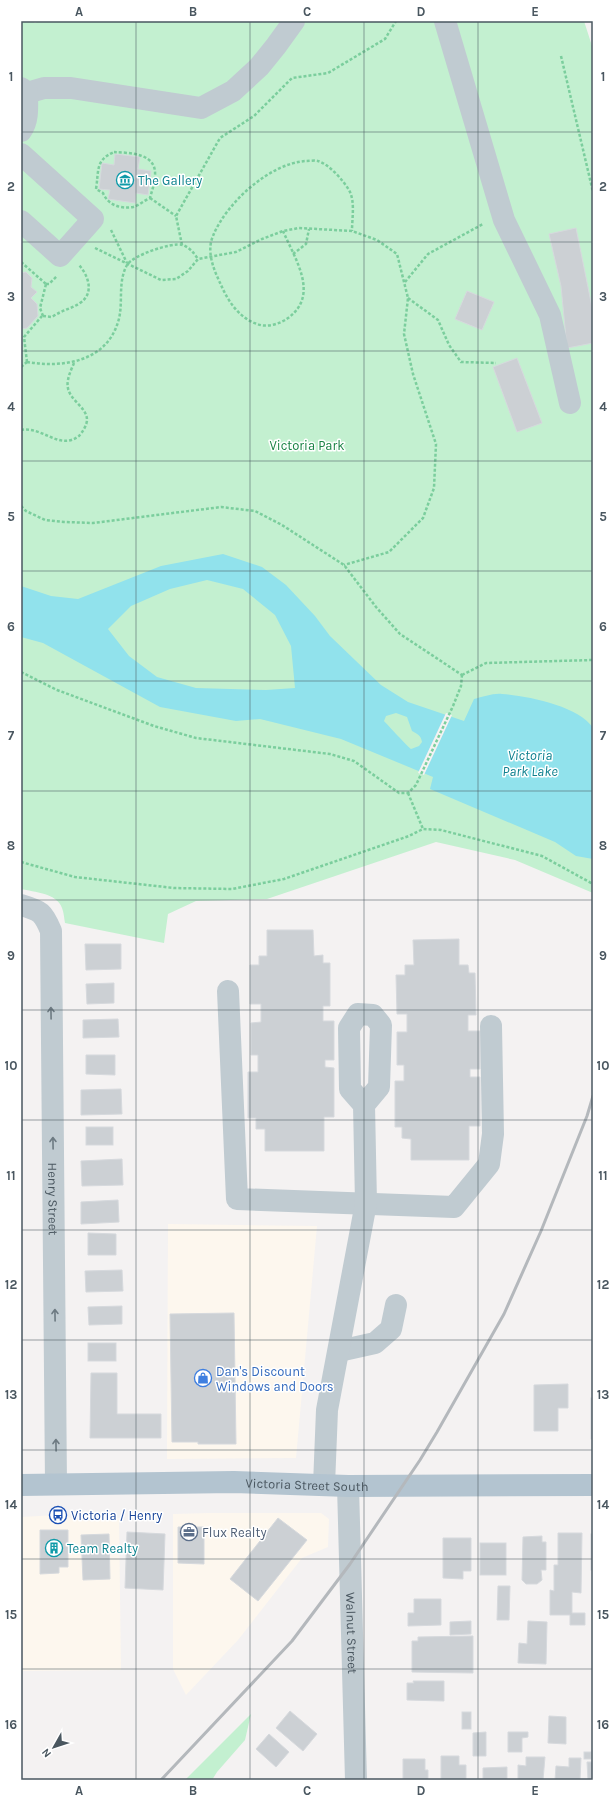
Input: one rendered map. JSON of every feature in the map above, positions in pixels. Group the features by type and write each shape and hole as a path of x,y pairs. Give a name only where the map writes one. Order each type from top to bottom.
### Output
{"main road":[{"name":"Victoria Street South","path":"21,1484 234,1482 348,1486 593,1485"}],"street":[{"path":"21,130 25,126 27,111 24,90 71,88 201,108 233,91 259,67 294,21"},
{"path":"445,21 502,214 550,315 570,402"},
{"path":"21,154 93,219 60,256 21,221"},
{"name":"Henry Street","path":"21,905 36,909 45,916 50,931 56,1484"},
{"path":"228,991 237,1198 454,1207 489,1164 493,1134 491,1026"},
{"path":"324,1484 327,1410 366,1203 364,1105"},
{"path":"339,1352 375,1343 391,1329 396,1305"},
{"name":"Walnut Street","path":"348,1486 356,1780"}],"path":[{"path":"182,245 176,216 220,138 254,116 292,78 328,73 385,39 396,21"},
{"path":"561,56 593,192"},
{"path":"114,152 142,155 153,164 156,174 150,198 134,207 113,206 106,200 103,193 96,189 100,162 104,156 114,152"},
{"path":"283,231 304,282 304,298 296,313 284,322 268,326 257,324 243,316 233,307 224,293 214,270 211,257 212,236 224,216 238,198 259,181 278,169 296,162 318,160 336,172 350,192 353,206 352,231"},
{"path":"150,198 176,216"},
{"path":"404,283 428,254 502,214"},
{"path":"94,248 161,280 176,279 188,271 198,259 236,252 262,239 283,231 299,228 352,231 377,240 397,254 408,298 404,334 413,374 436,444 434,488 423,518 389,552 344,565"},
{"path":"110,229 128,264"},
{"path":"293,254 306,244 309,229"},
{"path":"27,362 42,365 74,363 94,355 110,340 118,322 122,277 128,264 143,254 161,247 182,245 193,251 198,259"},
{"path":"21,262 46,284 40,308 43,316"},
{"path":"43,316 52,317 60,311 80,303 86,297 89,288 88,278 77,263"},
{"path":"408,298 438,320 449,345 461,362 496,363"},
{"path":"27,362 24,337 43,316"},
{"path":"21,367 27,362"},
{"path":"21,430 28,429 38,431 63,442 73,440 82,434 87,420 84,411 68,390 68,381 74,363"},
{"path":"21,506 26,511 45,520 93,523 221,507 255,511 282,525 344,565 376,607 400,634 462,675"},
{"path":"462,675 486,663 593,660"},
{"path":"21,672 57,690 154,726 196,738 330,754 354,761 399,793 408,793 416,784 453,706 461,686 462,675"},
{"path":"408,793 423,830"},
{"path":"21,862 75,877 174,888 232,889 284,879 423,830 440,830 542,856 593,884"}],"shaded area":[{"path":"168,1224 317,1226 296,1458 167,1459"},
{"path":"321,1513 329,1519 328,1547 302,1558 238,1640 186,1695 173,1669 173,1514"},
{"path":"58,1515 85,1521 119,1518 121,1670 21,1671 21,1517"}],"green space":[{"name":"Victoria Park","path":"21,21 32,21 35,23 39,21 584,21 593,49 593,893 515,860 436,842 267,899 196,901 168,914 164,943 65,923 62,908 55,899 38,892 21,889"},
{"path":"251,1714 245,1740 217,1772 212,1780 185,1780"}],"water":[{"name":"Victoria Park Lake","path":"223,554 262,567 286,585 315,616 330,636 381,685 408,702 464,721 474,699 499,694 513,695 538,700 565,708 586,720 593,728 593,859 576,856 555,842 430,789 433,777 341,739 260,719 236,721 160,707 43,643 21,637 21,586 51,596 78,599 161,566","holes":["207,580 243,589 275,615 291,646 295,688 266,690 196,688 157,677 129,656 108,629 131,606 170,589","396,713 407,717 412,731 421,738 422,742 419,746 411,749 384,721 386,716"]}],"pier":[{"path":"446,713 452,715 424,775 418,773"}],"building":[{"name":"The Gallery","path":"115,154 140,157 138,169 151,171 148,195 136,193 135,203 108,199 110,190 99,189 102,163 114,165"},
{"path":"576,228 593,312 593,343 567,348 561,286 549,234"},
{"path":"26,272 32,278 31,287 37,292 31,298 37,304 38,316 27,328 21,329 21,273"},
{"path":"467,291 494,302 482,330 455,319"},
{"path":"517,358 542,423 517,432 493,367"},
{"path":"267,930 313,930 314,956 323,955 323,963 330,963 330,1006 323,1006 323,1021 334,1021 334,1060 325,1060 325,1067 334,1068 334,1117 324,1117 324,1151 265,1151 265,1129 256,1129 256,1118 248,1118 248,1072 258,1072 258,1055 251,1055 251,1023 261,1022 261,1004 250,1004 250,965 259,965 259,956 267,956"},
{"path":"459,939 459,965 468,965 469,973 475,973 476,1015 468,1015 468,1031 480,1031 480,1069 470,1069 470,1077 480,1077 480,1126 469,1126 469,1160 411,1160 411,1139 402,1138 402,1127 395,1127 395,1081 404,1081 404,1065 397,1065 397,1032 407,1032 407,1014 397,1014 396,975 405,975 405,965 414,965 413,940"},
{"path":"85,944 121,944 121,969 86,970"},
{"path":"114,983 114,1003 87,1004 86,984"},
{"path":"118,1019 119,1037 83,1038 83,1020"},
{"path":"86,1055 115,1055 115,1075 86,1074"},
{"path":"121,1089 122,1114 81,1115 81,1090"},
{"path":"86,1127 113,1127 113,1145 86,1145"},
{"path":"122,1159 123,1185 82,1186 81,1161"},
{"path":"118,1200 119,1222 81,1224 81,1202"},
{"path":"88,1233 116,1234 116,1255 88,1255"},
{"path":"122,1270 123,1291 86,1292 85,1271"},
{"path":"122,1306 122,1324 89,1325 88,1307"},
{"name":"Dan's Discount Windows and Doors","path":"234,1313 236,1444 172,1442 170,1314"},
{"path":"88,1343 116,1343 116,1361 88,1361"},
{"path":"91,1373 117,1373 117,1414 161,1414 161,1438 90,1438"},
{"path":"568,1384 568,1408 558,1408 558,1431 534,1431 534,1385"},
{"path":"591,1398 593,1398 593,1439 591,1439"},
{"path":"278,1518 307,1540 258,1601 230,1579"},
{"path":"178,1527 204,1527 204,1564 178,1563"},
{"name":"Team Realty","path":"40,1530 68,1530 68,1567 59,1567 59,1573 40,1574"},
{"path":"127,1532 165,1534 163,1590 125,1588"},
{"path":"558,1533 582,1533 581,1593 572,1592 572,1613 585,1613 585,1625 570,1625 570,1615 550,1615 550,1590 554,1591 554,1565 558,1565"},
{"path":"109,1534 110,1579 83,1580 81,1535"},
{"path":"591,1534 593,1534 593,1570 591,1570"},
{"path":"542,1536 542,1542 546,1542 546,1570 541,1570 542,1580 537,1584 526,1584 522,1580 523,1537"},
{"path":"443,1538 471,1538 471,1571 463,1571 463,1579 443,1578"},
{"path":"480,1543 506,1543 506,1575 480,1575"},
{"path":"498,1586 510,1586 509,1620 497,1620"},
{"path":"414,1599 441,1599 441,1625 408,1626 408,1613 414,1613"},
{"path":"471,1621 471,1634 450,1635 450,1622"},
{"path":"528,1621 547,1622 546,1664 518,1663 519,1643 527,1644"},
{"path":"473,1636 473,1673 412,1672 412,1641 418,1641 418,1637"},
{"path":"413,1681 444,1681 444,1701 407,1700 407,1683 414,1683"},
{"path":"290,1711 317,1734 303,1751 276,1728"},
{"path":"462,1712 471,1712 471,1729 462,1729"},
{"path":"549,1716 566,1717 566,1744 548,1743"},
{"path":"486,1732 486,1756 473,1756 473,1733"},
{"path":"508,1732 528,1732 528,1737 522,1738 522,1752 508,1752"},
{"path":"269,1734 289,1752 276,1767 256,1749"},
{"path":"584,1752 591,1752 591,1759 584,1759"},
{"path":"441,1756 459,1756 459,1765 466,1765 466,1780 441,1780"},
{"path":"526,1757 545,1757 543,1780 518,1780 518,1765 526,1766"},
{"path":"569,1758 581,1758 580,1780 555,1780 556,1766 569,1767"},
{"path":"403,1759 425,1759 425,1770 428,1770 428,1780 403,1780"},
{"path":"587,1762 593,1762 593,1780 588,1780"},
{"path":"507,1767 507,1780 483,1780 483,1768"}],"railway":[{"path":"161,1780 292,1641 350,1564 420,1460 504,1314 541,1231 587,1116 593,1096"}],"place":[{"name":"The Gallery","path":"125,180"},
{"name":"Dan's Discount Windows and Doors","path":"203,1378"},
{"name":"Victoria / Henry","path":"58,1515"},
{"name":"Flux Realty","path":"189,1532"},
{"name":"Team Realty","path":"54,1548"}]}
